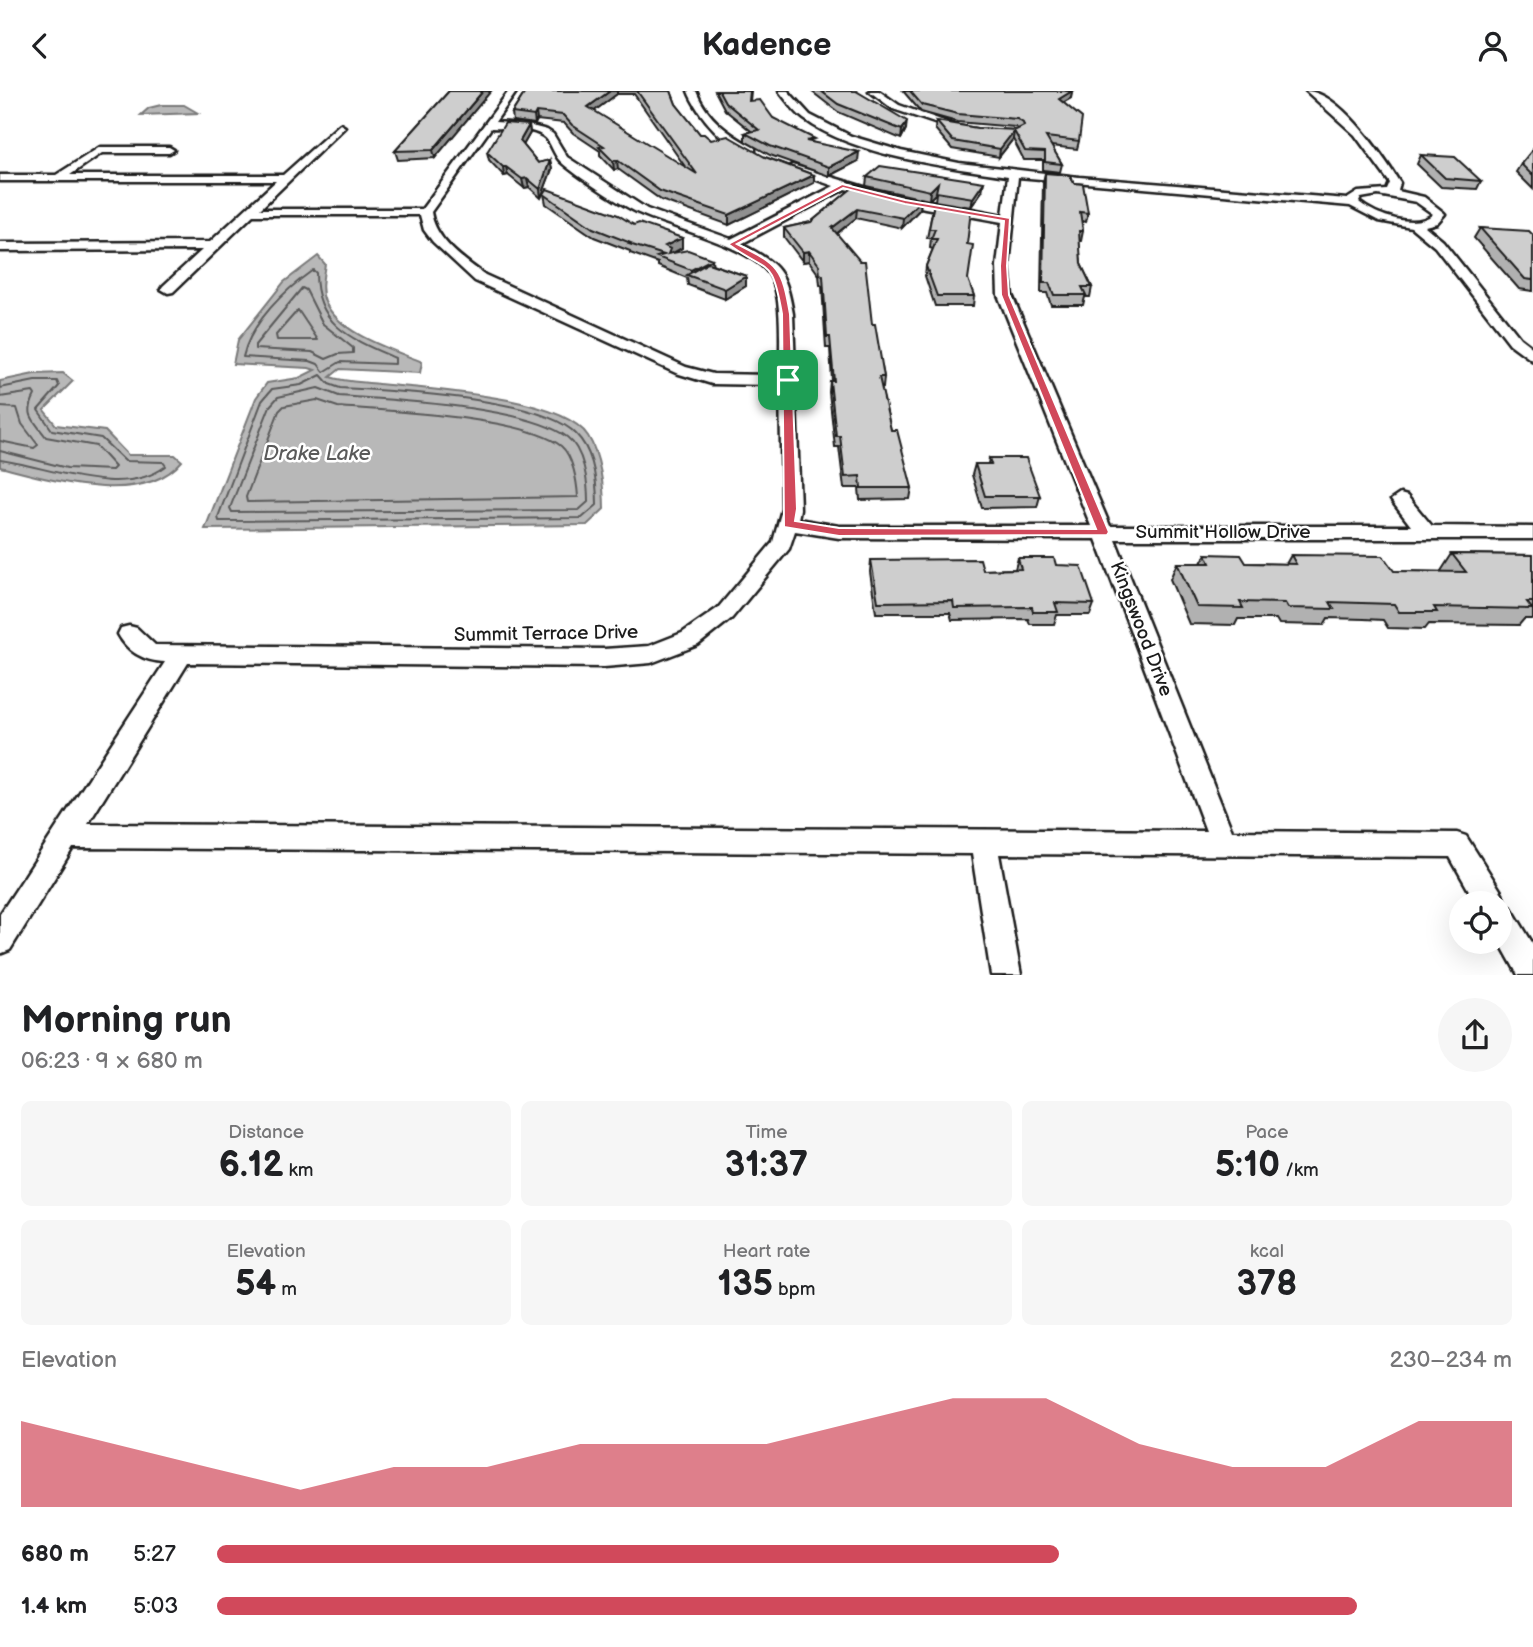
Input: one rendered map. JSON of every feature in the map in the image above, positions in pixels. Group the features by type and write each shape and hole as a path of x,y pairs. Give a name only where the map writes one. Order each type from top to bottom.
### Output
{"street":[{"path":"513,91 425,212 424,220 433,235 480,278 681,370 712,379 788,380"},
{"path":"692,91 699,108 718,129 761,155"},
{"path":"783,91 799,111 813,121 865,143 952,166 1013,175 1353,203 1366,213 1413,223 1431,222 1439,214 1429,204 1392,193 1358,195 1353,198 1353,203"},
{"path":"873,91 888,103 908,112 975,131"},
{"path":"1310,91 1350,122 1389,168 1395,183 1392,193"},
{"name":"Summit Terrace Drive","path":"129,634 150,653 604,657 651,654 690,639 725,613 782,544 791,509 788,380 786,314 781,283 775,271 763,260 732,244 643,211 563,159 550,136 544,132 524,127 489,125"},
{"path":"168,289 340,127"},
{"path":"57,178 100,150 169,150 130,178"},
{"path":"777,163 842,186 905,202 1007,219"},
{"name":"Kingswood Drive","path":"1013,175 1003,266 1005,295 1103,532 1224,844"},
{"path":"0,178 285,178"},
{"path":"732,244 842,186"},
{"path":"249,212 425,212"},
{"path":"1413,223 1439,244 1516,341 1533,356"},
{"path":"0,247 214,246"},
{"path":"1400,500 1427,533"},
{"name":"Summit Hollow Drive","path":"788,524 839,532 1533,533"},
{"path":"0,940 182,654"},
{"path":"66,836 1457,845 1485,891"},
{"path":"982,842 1006,975"},
{"path":"1512,936 1533,972"}],"water":[{"path":"184,105 198,113 141,115 149,108"},
{"name":"Drake Lake","path":"318,256 325,264 323,293 332,314 368,339 422,362 420,373 340,369 330,377 491,397 523,403 573,422 588,436 596,452 604,509 587,525 205,529 256,398 267,383 299,378 315,370 233,364 238,340 284,282"},
{"path":"63,373 73,381 44,410 56,425 105,431 128,455 175,455 182,461 165,475 144,484 121,487 70,483 0,467 0,381 34,374"}],"building":[{"path":"449,91 483,91 433,150 395,151"},
{"path":"526,91 610,91 588,107 697,174 637,91 671,91 676,104 700,134 711,140 728,136 765,157 814,175 729,215 660,191 617,160 613,161 599,147 604,146 572,125 563,115 536,112 534,116 512,113"},
{"path":"719,91 750,91 749,101 760,100 773,118 815,139 806,141 859,152 829,167 770,146 745,133 759,130 725,102"},
{"path":"821,91 856,91 907,121 902,130 838,104"},
{"path":"910,91 1072,91 1059,99 1082,118 1079,141 1046,137 1062,164 1045,162 1045,152 1025,151 1014,131 1000,149 953,141 936,121 977,128 1016,130 1024,126 1017,119 958,114 922,105"},
{"path":"505,123 529,125 520,141 538,163 550,160 540,189 527,178 522,179 503,167 487,152"},
{"path":"1533,149 1533,176 1521,164"},
{"path":"1421,155 1455,157 1481,181 1445,178"},
{"path":"880,166 984,182 973,198 936,192 938,183 930,191 867,177"},
{"path":"1045,173 1069,175 1074,183 1083,184 1088,213 1080,212 1083,231 1079,231 1081,264 1092,287 1082,287 1086,295 1054,295 1049,283 1043,283"},
{"path":"856,185 921,200 903,218 857,209 832,228 860,261 865,261 872,324 875,324 884,377 879,377 891,430 897,430 912,488 861,488 860,476 845,477 840,436 836,436 830,381 834,381 830,337 827,337 823,276 820,275 819,265 809,251 803,252 784,228 811,222"},
{"path":"547,189 618,215 634,225 639,223 682,238 665,246 670,249 668,254 688,250 712,259 691,270 657,257 664,255 629,244 631,243 593,228 544,194"},
{"path":"934,203 971,210 967,244 973,245 968,279 974,296 937,296 926,266 937,239 931,239 935,229 929,229"},
{"path":"1480,228 1529,231 1533,235 1533,280 1525,279"},
{"path":"708,263 746,276 725,289 687,275"},
{"path":"989,458 1026,458 1040,496 985,496 975,464 991,464"},
{"path":"1206,554 1241,555 1246,563 1296,564 1291,555 1383,556 1394,571 1466,572 1452,554 1533,555 1533,602 1527,602 1532,609 1434,607 1437,612 1399,612 1394,604 1330,602 1334,609 1288,608 1285,603 1240,602 1243,608 1197,607 1177,563 1210,563"},
{"path":"1018,558 1054,558 1056,565 1081,566 1094,604 1055,603 1058,612 1033,612 1032,607 954,608 953,601 878,602 871,560 980,559 983,570 1021,569"}],"route":[{"path":"842,186 905,202 1007,219 1003,266 1005,295 1103,532 839,532 788,524 791,509 788,380 785,296 781,283 775,271 763,260 732,244 842,186"}]}
